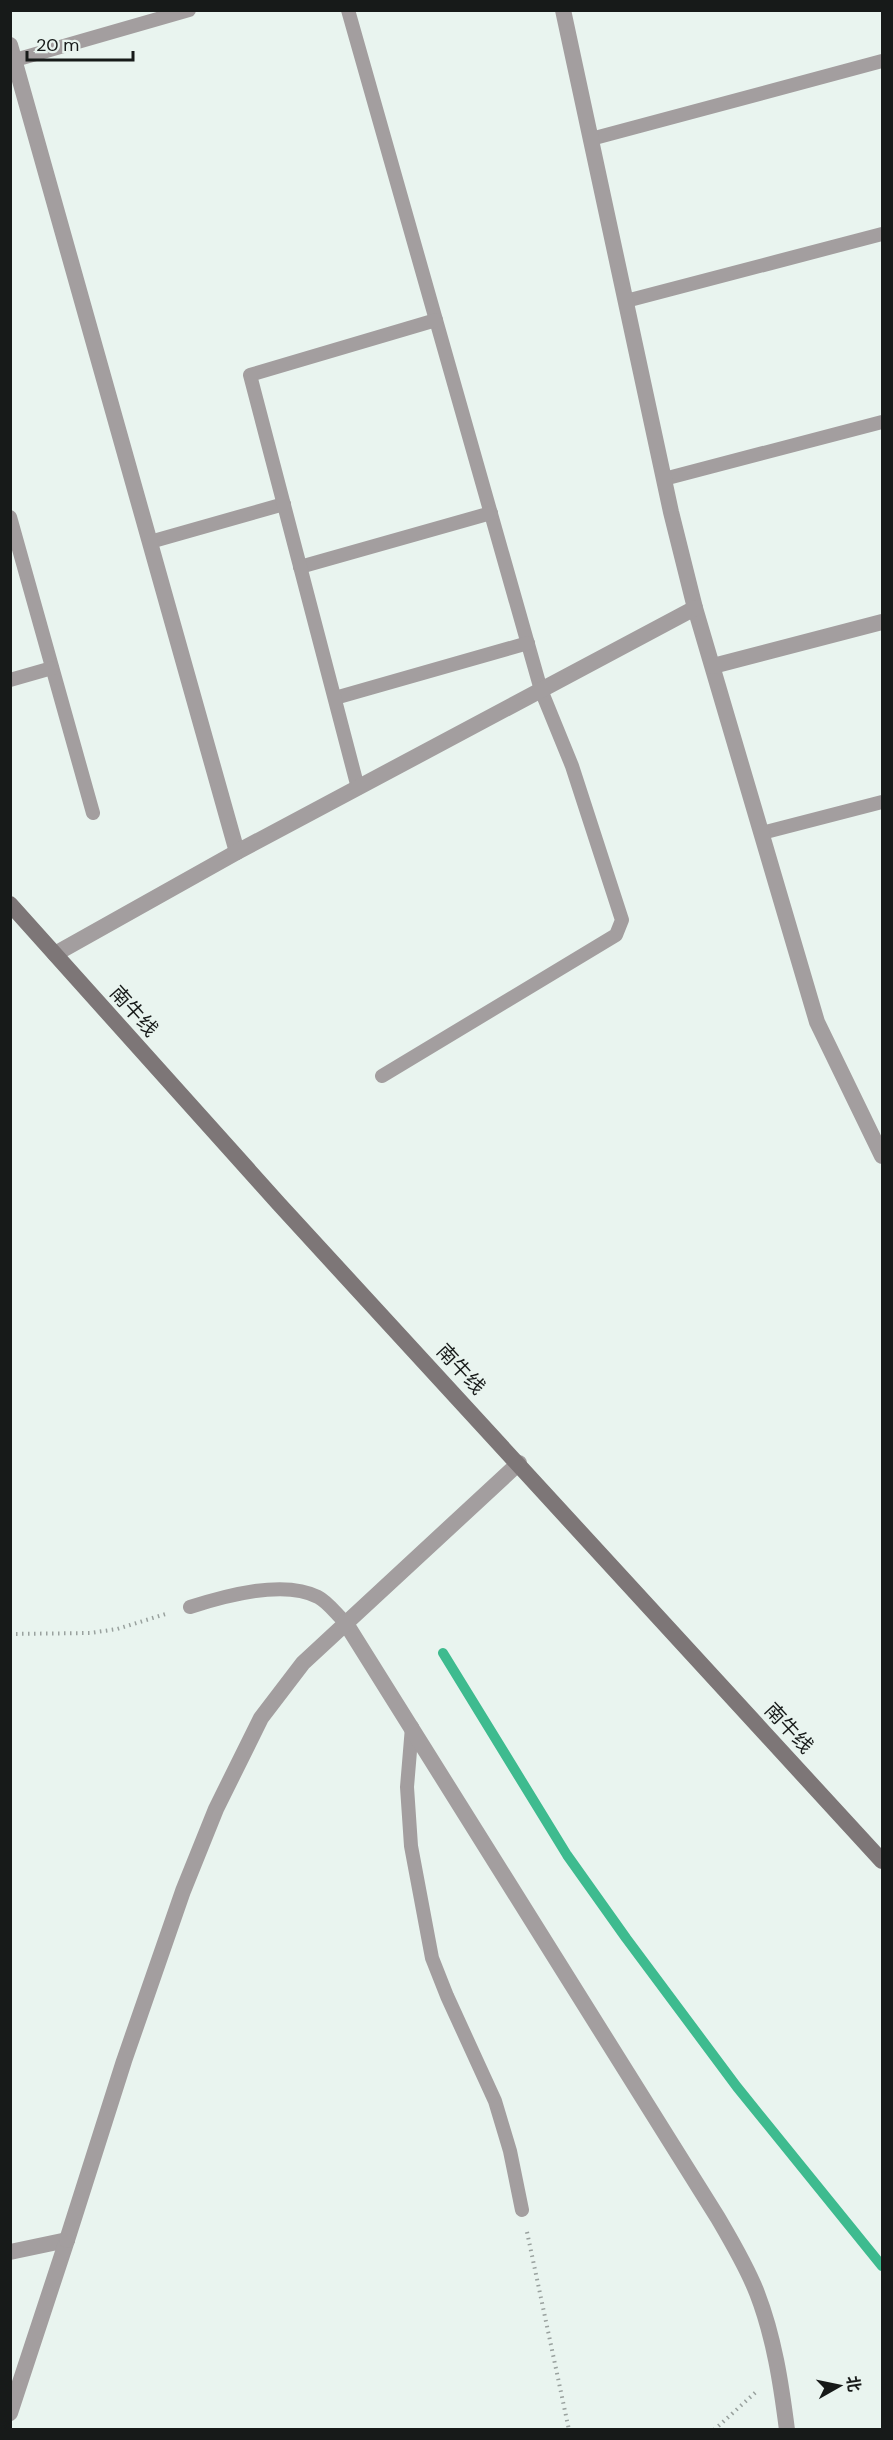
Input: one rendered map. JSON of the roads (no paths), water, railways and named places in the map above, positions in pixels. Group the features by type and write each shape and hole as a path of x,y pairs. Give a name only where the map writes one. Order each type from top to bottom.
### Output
{"main road":[{"name":"南牛线","path":"10,904 279,1204 882,1861"}],"street":[{"path":"563,10 664,479 696,608 817,1022 882,1156"},
{"path":"13,52 237,852"},
{"path":"55,954 237,852 696,608"},
{"path":"713,666 882,622"},
{"path":"10,2413 124,2061 216,1809 240,1755 280,1690 303,1663 519,1464"},
{"path":"345,1622 718,2218 757,2293 779,2371 788,2430"},
{"path":"10,2252 67,2240"}],"lane":[{"path":"13,52 144,17 189,10"},
{"path":"348,10 541,690 572,766 622,920 616,935 382,1076"},
{"path":"591,139 882,61"},
{"path":"626,302 882,234"},
{"path":"358,788 250,375 436,320"},
{"path":"664,479 882,422"},
{"path":"150,542 284,504"},
{"path":"300,567 491,513"},
{"path":"11,523 93,813"},
{"path":"335,698 528,643"},
{"path":"10,680 52,668"},
{"path":"762,833 882,802"},
{"path":"190,1607 221,1597 261,1590 294,1591 318,1597 345,1622"},
{"path":"412,1727 407,1787 411,1846 432,1958 495,2101 510,2151 522,2210"}],"waterway":[{"path":"443,1653 567,1855 626,1938 737,2087 882,2266"}]}
